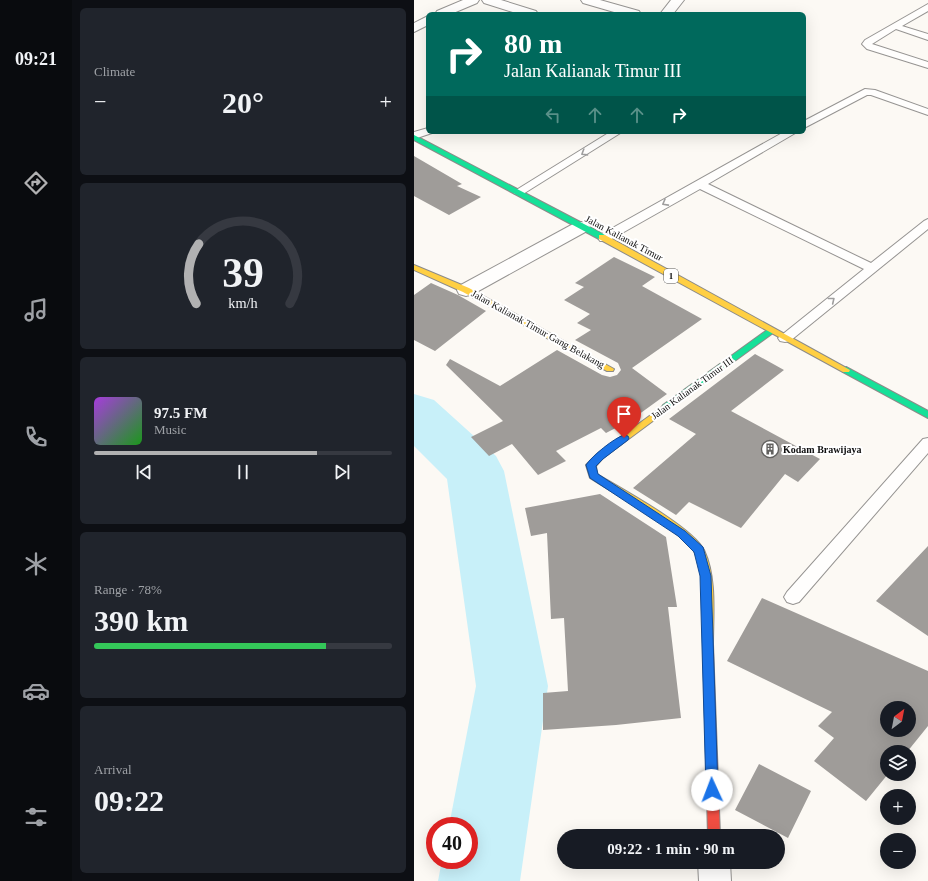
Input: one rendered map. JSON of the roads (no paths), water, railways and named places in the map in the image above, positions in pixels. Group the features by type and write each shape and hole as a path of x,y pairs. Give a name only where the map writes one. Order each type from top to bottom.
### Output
{"main road":[{"name":"Jalan Kalianak Timur","path":"414,137 520,192 581,228 604,238 770,331 928,415"},
{"name":"Jalan Kalianak Timur Gang Belakang","path":"414,267 466,290 610,369"},
{"name":"Jalan Kalianak Timur III","path":"714,829 706,576 699,550 682,533 594,476 591,465 600,456 770,331"}],"street":[{"path":"446,12 473,0"},
{"path":"488,0 526,12"},
{"path":"586,0 628,12"},
{"path":"668,12 678,0"},
{"path":"414,12 426,15"},
{"path":"414,28 426,21"},
{"name":"Jalan Kalianak Timur Gang Belakang","path":"466,290 581,228"},
{"path":"714,869 715,881"}],"lane":[{"path":"928,7 924,14 895,26 867,44 870,47 928,65"},
{"path":"895,26 928,37"},
{"path":"806,124 865,92 872,92 928,112"},
{"path":"414,137 426,132"},
{"path":"520,192 614,134"},
{"path":"604,238 788,134"},
{"path":"699,184 872,268"},
{"path":"785,338 928,223"},
{"path":"792,596 928,443"}],"waterway":[{"path":"414,413 475,471 512,686 479,881"}],"place":[{"name":"Kodam Brawijaya","path":"770,449"}]}
